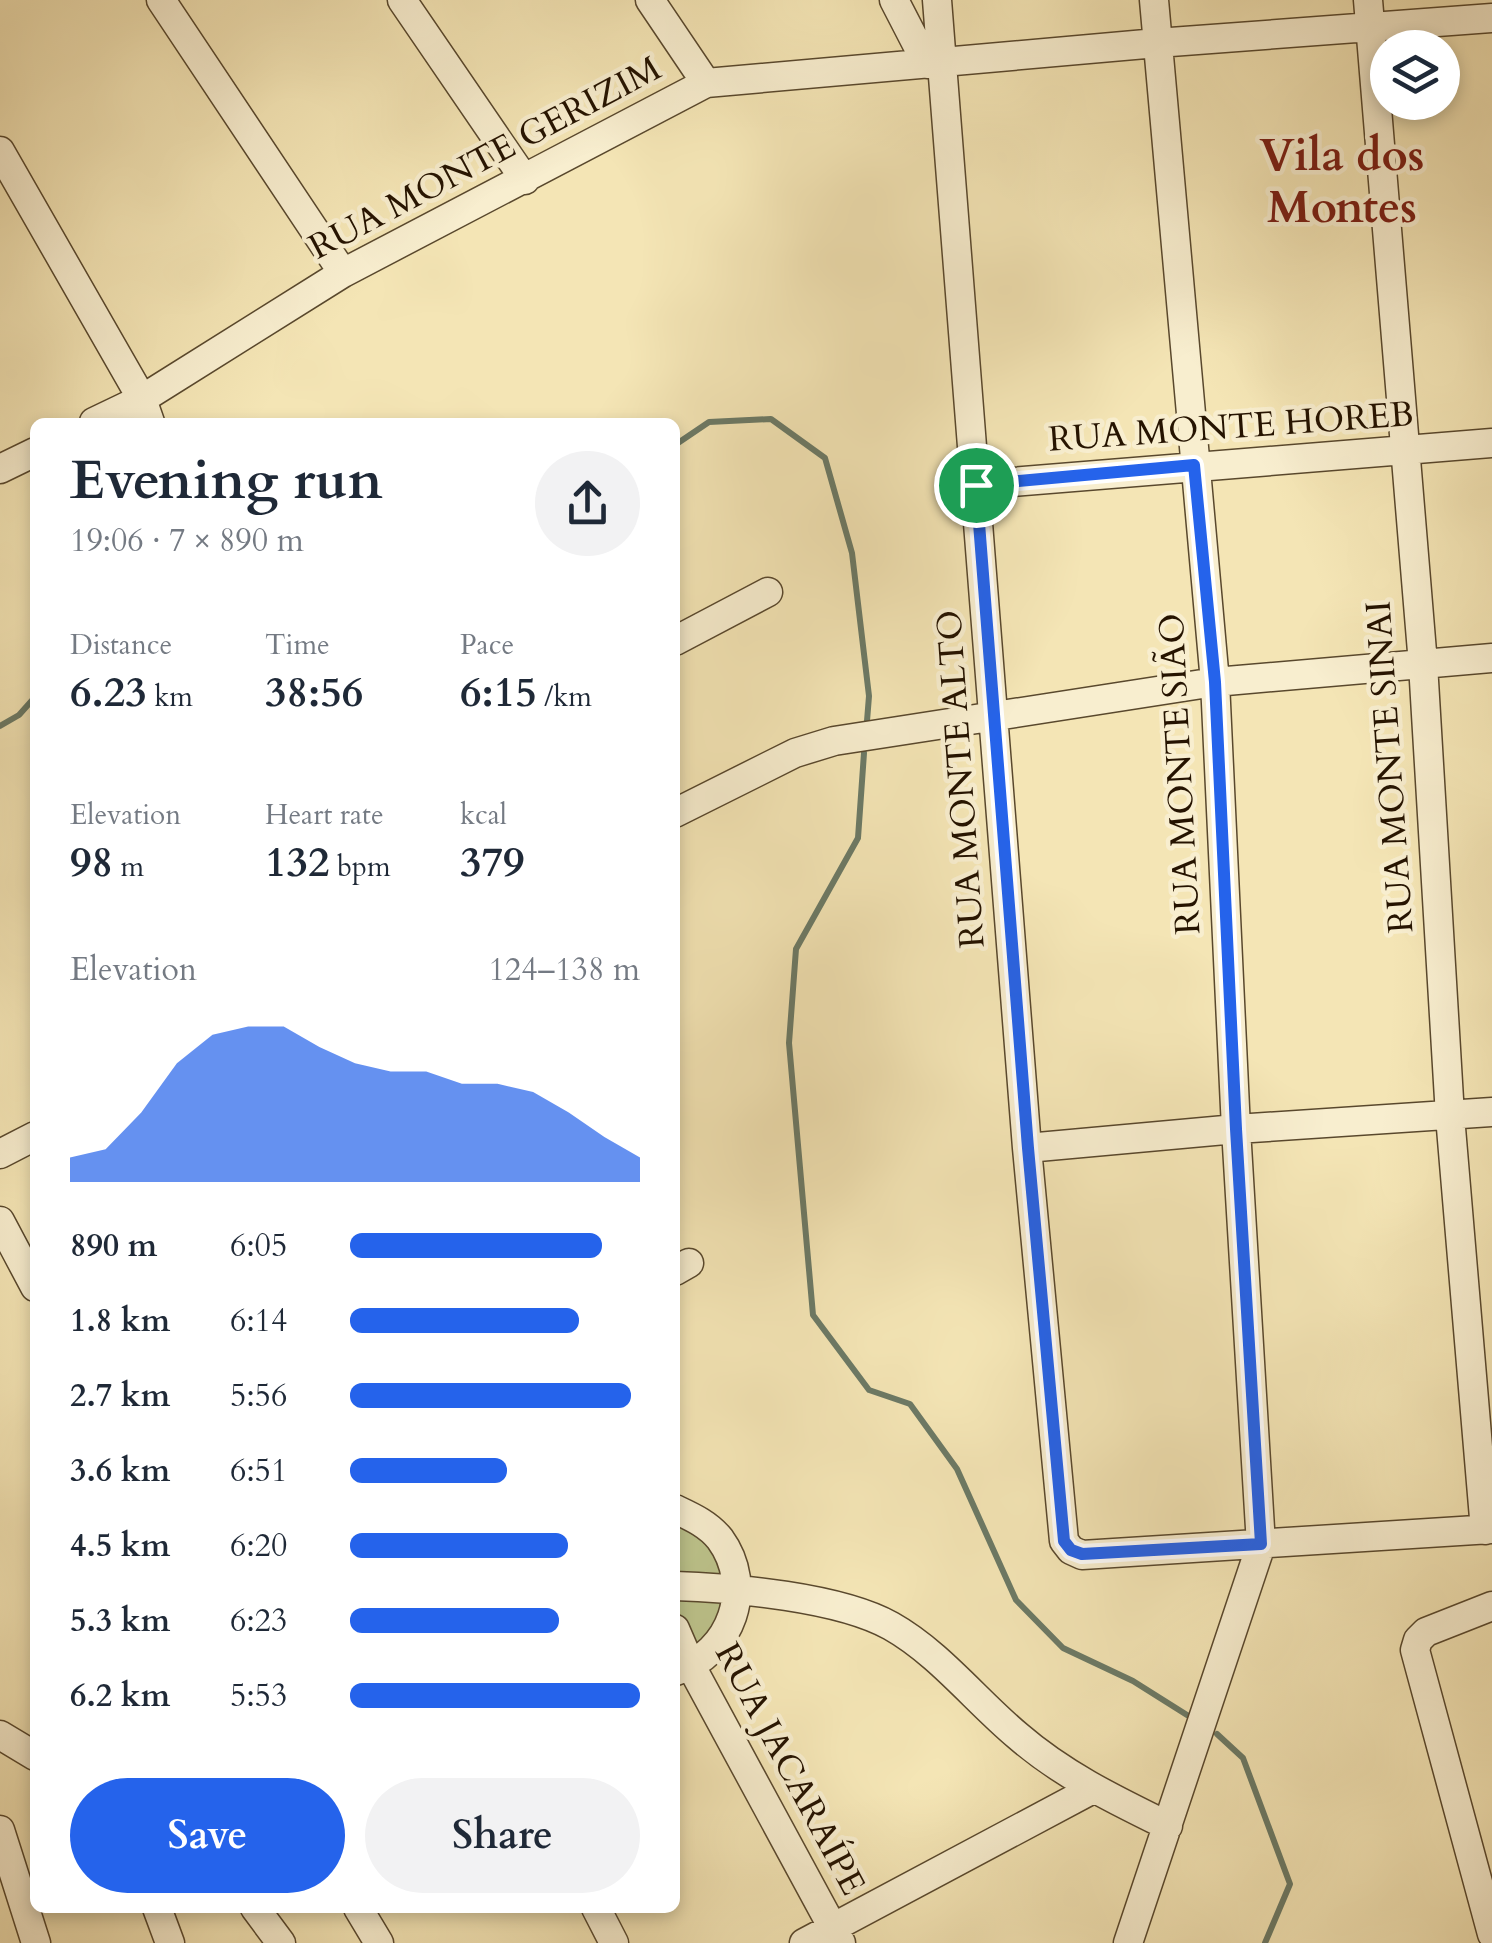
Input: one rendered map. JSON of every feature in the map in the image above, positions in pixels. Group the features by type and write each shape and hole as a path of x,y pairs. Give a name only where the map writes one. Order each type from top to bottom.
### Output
{"street":[{"path":"161,0 342,273"},
{"path":"402,0 525,180"},
{"path":"650,0 706,84"},
{"path":"894,0 935,64"},
{"name":"RUA MONTE ALTO","path":"937,0 935,64 976,485 1028,1148 1064,1541 1071,1550 1082,1554 1261,1544"},
{"name":"RUA MONTE SIÃO","path":"1154,0 1215,682 1261,1544"},
{"name":"RUA MONTE GERIZIM","path":"113,418 146,411 342,273 706,84 1157,43 1369,14 1492,18"},
{"name":"RUA MONTE SINAI","path":"1369,14 1423,664 1450,1116 1488,1530"},
{"path":"0,151 146,411"},
{"name":"RUA MONTE HOREB","path":"976,485 1492,443"},
{"path":"0,469 30,454"},
{"path":"680,638 768,592"},
{"path":"680,811 796,753 834,741 1215,682 1492,658"},
{"path":"1028,1148 1492,1112"},
{"path":"0,1154 30,1139"},
{"path":"0,1221 30,1278"},
{"path":"680,1512 698,1519 719,1537 732,1561 737,1588 735,1612 726,1634 710,1652 683,1669"},
{"path":"1128,1943 1261,1544 1488,1530"},
{"path":"680,1586 737,1588 859,1612 891,1626 1020,1738 1093,1789 1168,1826"},
{"path":"1492,1606 1426,1632 1415,1650 1492,1934"},
{"name":"RUA JACARAÍPE","path":"683,1669 837,1936"},
{"path":"804,1943 837,1936 1093,1789"},
{"path":"0,1830 36,1943"},
{"path":"159,1913 170,1943"},
{"path":"260,1913 282,1943"},
{"path":"361,1913 379,1943"},
{"path":"599,1913 614,1943"}],"green space":[{"path":"680,1517 696,1524 728,1566 715,1638 680,1661"}],"waterway":[{"path":"680,442 709,422 771,419 825,458 852,553 869,696 867,721"},
{"path":"0,726 19,715 30,703"},
{"path":"864,753 858,838 796,949 789,1043 813,1315 869,1390 910,1404 957,1469 1016,1600 1063,1648 1133,1681 1187,1715"},
{"path":"1217,1734 1243,1758 1290,1884 1265,1943"}],"district":[{"name":"Vila dos Montes","path":"1342,181"}],"route":[{"path":"1194,465 1215,682 1261,1544 1076,1554 1064,1541 1028,1148 976,485 1194,465"}]}
